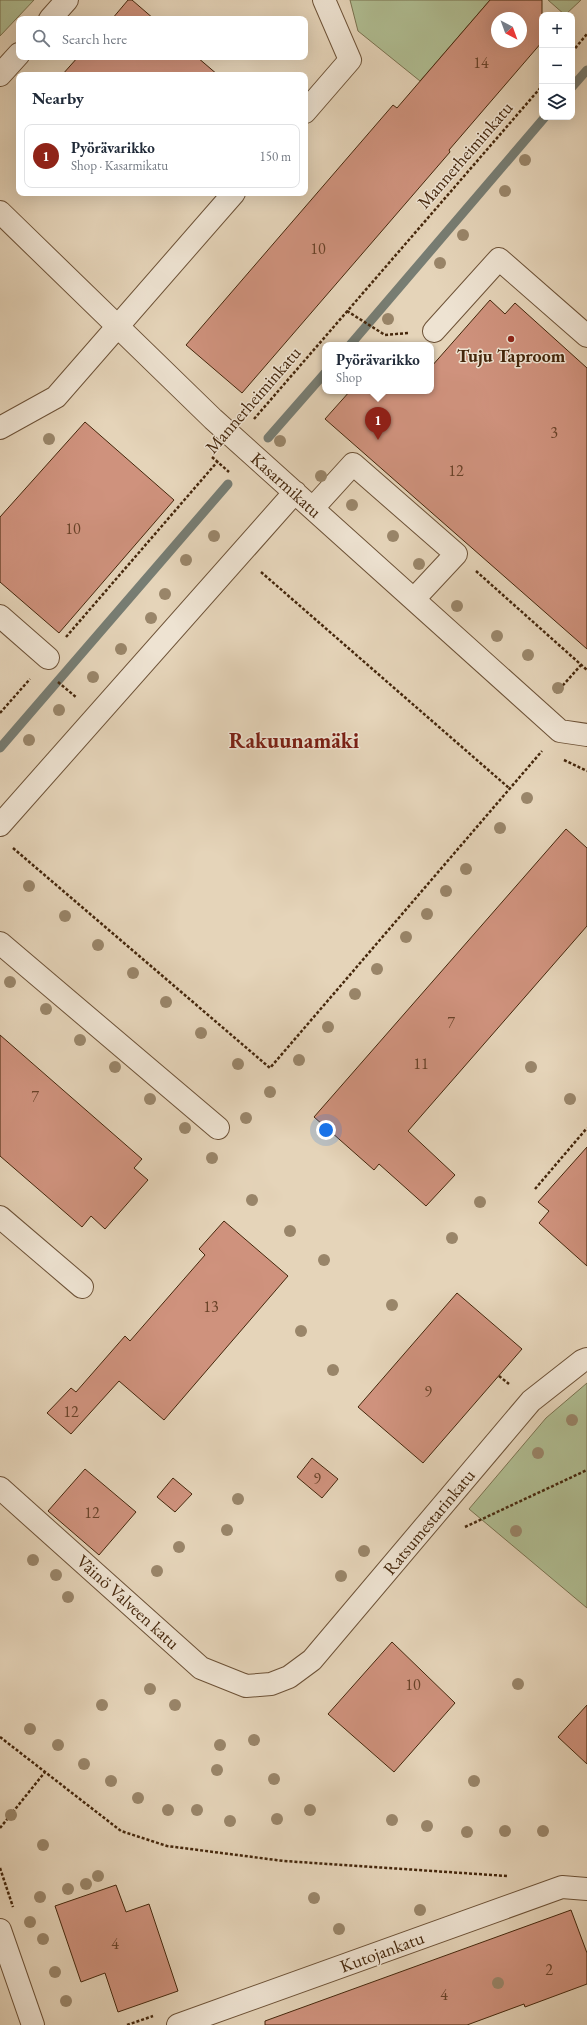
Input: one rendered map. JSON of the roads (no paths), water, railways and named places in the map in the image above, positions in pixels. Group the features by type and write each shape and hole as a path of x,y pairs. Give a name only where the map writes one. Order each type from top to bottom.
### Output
{"street":[{"path":"53,16 67,0"},
{"path":"308,109 350,60 324,0"},
{"path":"0,76 16,57"},
{"path":"0,428 56,397 231,196"},
{"name":"Kasarmikatu","path":"0,212 236,440 560,731 587,735"},
{"path":"434,331 499,258 587,336"},
{"path":"313,508 353,464 456,554 414,600"},
{"path":"0,825 295,492"},
{"path":"0,616 48,658"},
{"path":"0,943 218,1128"},
{"path":"0,1217 82,1287"},
{"name":"Ratsumestarinkatu","path":"271,1684 289,1677 312,1660 531,1401 582,1361 587,1359"},
{"name":"Väinö Valveen katu","path":"0,1488 201,1668 246,1686 271,1684"},
{"name":"Kutojankatu","path":"178,2025 562,1887 587,1889"},
{"path":"0,1930 32,2025"}],"waterway":[{"path":"575,84 587,70"},
{"path":"353,342 542,120"},
{"path":"268,438 322,376"},
{"path":"0,748 228,484"}],"place":[{"name":"Tuju Taproom","path":"511,339"},
{"name":"Pyörävarikko","path":"378,440"}],"district":[{"name":"Rakuunamäki","path":"294,740"}]}
